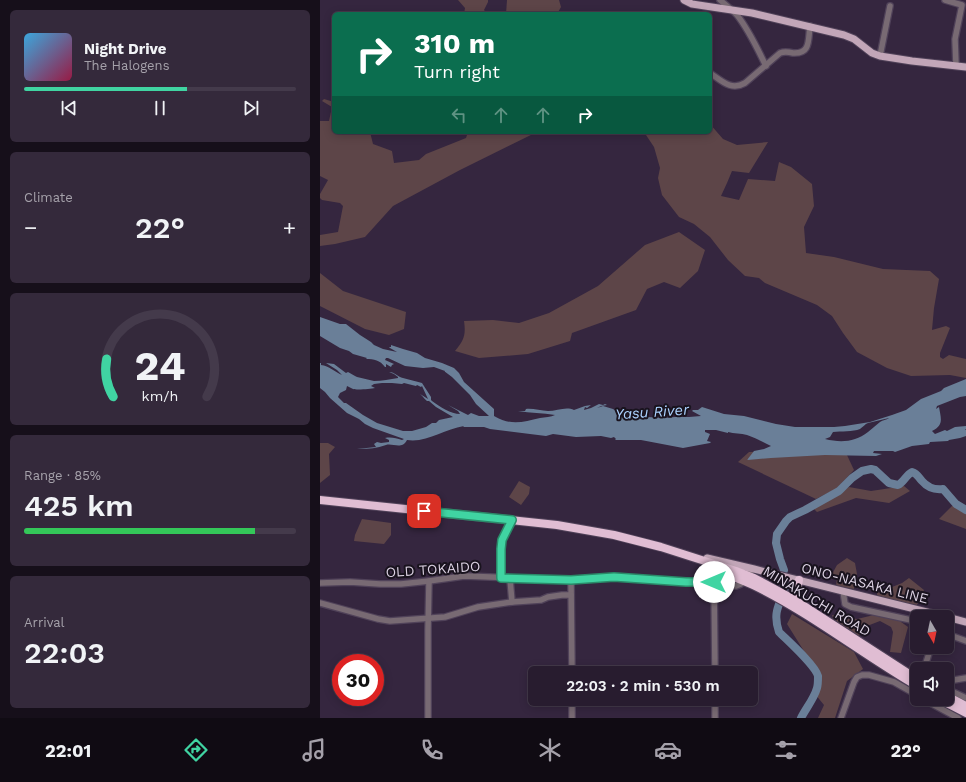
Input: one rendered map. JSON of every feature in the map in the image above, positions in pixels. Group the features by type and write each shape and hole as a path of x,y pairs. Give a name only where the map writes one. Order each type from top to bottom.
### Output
{"highway":[{"path":"320,500 581,528 646,543"},
{"name":"MINAKUCHI ROAD","path":"646,543 689,555 777,594 877,662 910,687"},
{"name":"MINAKUCHI ROAD","path":"646,543 736,575"},
{"path":"795,600 800,580"},
{"name":"MINAKUCHI ROAD","path":"786,599 795,600 910,674"},
{"path":"954,700 966,706"},
{"path":"952,706 966,713"}],"main road":[{"path":"684,0 692,4 752,12 844,35 854,39 872,53 880,56 966,67"},
{"name":"ONO-NASAKA LINE","path":"689,555 754,569 919,610"},
{"path":"736,575 754,569"},
{"name":"ONO-NASAKA LINE","path":"954,619 966,622"}],"street":[{"path":"720,0 736,15 753,39 766,66"},
{"path":"945,0 964,5 955,39 956,65"},
{"path":"880,56 890,6"},
{"path":"712,74 729,85 740,86 780,53 804,52 807,49 810,26"},
{"path":"501,578 502,540 512,520"},
{"path":"736,575 754,569"},
{"name":"OLD TOKAIDO","path":"320,583 350,582 401,584 464,576 571,580 614,577 686,582 723,582 736,586 736,575"},
{"path":"510,578 512,602"},
{"path":"571,580 572,666"},
{"path":"428,718 429,581"},
{"path":"714,582 715,666"},
{"path":"843,591 845,604 851,607 910,620"},
{"path":"320,603 390,621 445,617 478,607 571,595"},
{"path":"954,637 966,641"},
{"path":"841,718 857,677 869,675 894,682 910,689"},
{"path":"954,680 966,678"},
{"path":"954,692 966,698"},
{"path":"572,706 572,718"},
{"path":"715,706 715,718"},
{"path":"936,706 958,718"}],"shaded area":[{"path":"458,0 488,0 484,10 486,12 464,12 465,8"},
{"path":"507,0 559,0 561,7 558,12 506,12"},
{"path":"324,99 332,101 332,107 322,101"},
{"path":"332,107 332,134 370,134 373,144 392,151 394,163 419,160 426,154 466,138 467,134 533,134 460,170 393,206 365,237 320,246 320,235 338,232 343,206 340,203 322,200 320,198 320,194 328,180 320,176 320,121 329,121"},
{"path":"712,126 723,139 737,145 768,142 749,173 732,171 721,196 739,200 748,179 775,181 779,162 791,167 812,184 814,206 804,227 806,253 834,257 883,269 930,271 939,279 932,330 946,326 950,328 940,353 940,357 943,359 949,355 966,359 966,378 950,375 911,376 887,368 857,352 832,316 817,305 765,283 759,278 745,276 728,260 710,237 694,224 679,217 662,195 658,178 660,168 654,147 645,134 712,134"},
{"path":"679,232 705,250 698,271 680,288 664,282 647,289 636,310 572,333 570,341 528,354 479,358 455,351 464,337 464,321 493,320 519,323 549,313 598,286 645,245"},
{"path":"320,273 343,291 406,312 404,329 389,335 365,329 320,306"},
{"path":"320,443 328,443 335,447 329,454 330,475 320,483"},
{"path":"803,451 846,453 854,470 836,489 816,499 738,462 749,452"},
{"path":"519,481 530,487 529,494 521,505 509,497"},
{"path":"904,486 910,491 889,503 856,498 817,512 814,509 849,487 871,491"},
{"path":"952,506 966,506 966,529 939,519"},
{"path":"362,519 391,523 391,535 384,544 354,541"},
{"path":"847,558 855,563 857,574 854,589 836,586 837,578 831,576 837,565"},
{"path":"909,578 924,590 917,605 877,597 877,593 902,583"},
{"path":"792,614 854,652 863,669 847,681 835,718 818,718 824,705 815,694 819,675 787,624"},
{"path":"832,615 857,619 874,615 897,619 908,627 901,653 890,652 893,632 891,627 880,621 867,626 858,637 834,621"}],"water":[{"path":"320,317 340,324 346,324 374,345 383,349 397,352 389,347 391,347 391,345 417,353 425,358 454,368 464,382 494,409 494,416 512,422 522,422 555,415 518,411 525,411 526,409 548,411 565,409 574,410 591,405 587,408 585,407 584,410 599,404 605,404 607,405 601,406 597,408 603,406 613,409 629,418 631,416 664,418 701,416 692,411 698,410 702,407 724,414 744,416 795,427 845,426 870,422 906,410 921,399 966,379 966,396 937,406 936,409 939,407 941,421 936,429 932,431 935,434 955,427 966,426 966,436 948,441 930,442 929,444 912,446 895,452 874,451 873,453 882,454 876,456 825,455 747,460 754,451 771,446 747,435 716,430 705,430 705,432 710,434 707,441 711,442 710,443 683,448 641,440 615,440 616,439 614,437 576,437 553,434 546,436 484,427 463,427 464,426 422,440 407,440 403,445 389,445 366,449 357,449 376,447 374,444 377,442 389,442 389,440 385,438 404,439 365,424 347,413 330,398 320,388 320,363 321,365 342,375 326,363 334,364 346,373 348,372 357,377 374,381 398,378 389,372 393,373 422,383 431,397 431,400 438,406 449,411 460,414 448,405 468,415 471,413 479,416 489,416 445,371 434,367 423,368 405,366 388,358 385,360 394,364 391,367 386,364 385,367 379,361 366,359 367,358 353,354 320,336","holes":["382,383 404,383 422,386 428,399 420,394 427,401 453,417 439,420 436,423 432,423 426,427 412,431 403,431 377,423 344,403 338,397 340,393 346,390 347,386 353,389 367,389 375,388 371,386","889,418 880,422 870,431 853,440 837,441 825,439 830,437 833,432 857,430 868,423"]}],"waterway":[{"path":"784,570 776,543 777,534 786,521 790,517 839,491 852,478 862,471 871,469 875,470 889,483 898,485 912,472 929,487 934,489 943,489 956,504 966,510"},
{"path":"786,582 776,617 779,632 807,660 818,676 816,692 801,718"}],"route":[{"path":"424,511 512,520 502,540 501,578 571,580 614,577 686,582 714,582"}],"water label":[{"name":"Yasu River","path":"652,412"}]}
